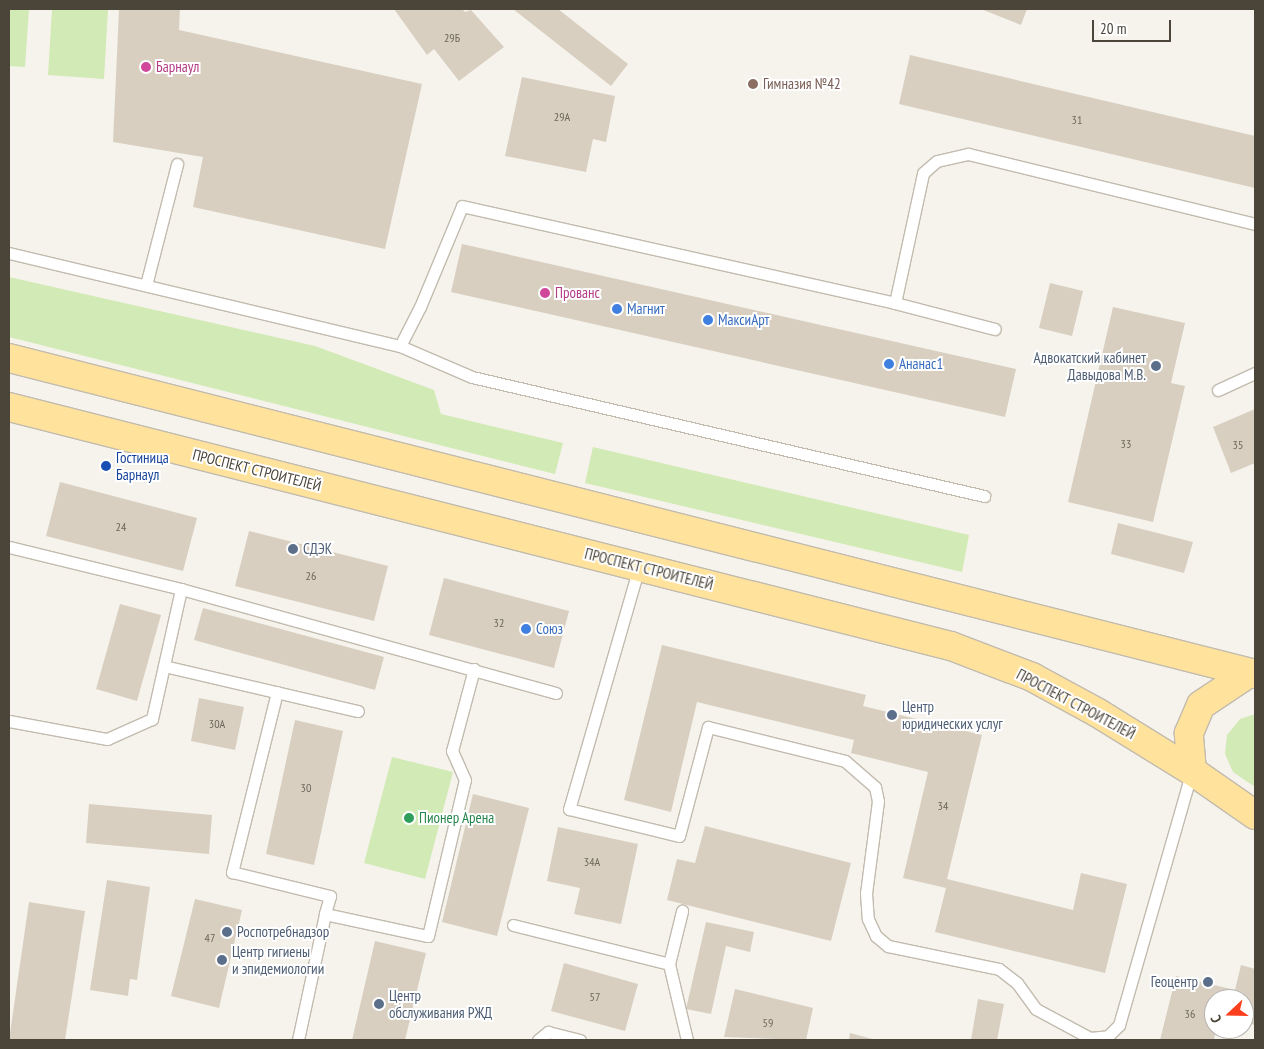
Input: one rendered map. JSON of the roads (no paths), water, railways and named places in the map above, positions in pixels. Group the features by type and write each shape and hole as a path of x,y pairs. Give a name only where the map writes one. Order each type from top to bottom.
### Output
{"main road":[{"path":"9,358 1252,674"},
{"name":"ПРОСПЕКТ СТРОИТЕЛЕЙ","path":"9,407 951,646 1032,677 1098,713 1192,771 1255,815"},
{"path":"1192,771 1189,733 1202,705 1252,674"}],"lane":[{"path":"895,303 923,174 937,161 968,154 1255,224"},
{"path":"146,285 177,164"},
{"path":"400,346 420,307 462,206 895,303 995,329"},
{"path":"9,253 400,346 472,377 984,496"},
{"path":"1218,390 1255,373"},
{"path":"9,547 181,588 556,693"},
{"path":"639,566 569,809 680,836 708,727 845,761 874,787 878,801 866,893 868,918 876,936 888,946 999,969 1017,983 1036,1009 1090,1038 1108,1036 1119,1025 1192,771"},
{"path":"9,721 107,739 152,719 181,588"},
{"path":"164,666 358,711"},
{"path":"325,914 428,936 465,780 452,751 474,669"},
{"path":"277,692 232,872 330,896 298,1040"},
{"path":"682,911 669,964 687,1040"},
{"path":"513,925 669,964"},
{"path":"538,1040 548,1032 580,1040"}],"place":[{"name":"Барнаул","path":"146,67"},
{"name":"Гимназия №42","path":"753,84"},
{"name":"Прованс","path":"545,293"},
{"name":"Магнит","path":"617,309"},
{"name":"МаксиАрт","path":"708,320"},
{"name":"Ананас1","path":"889,364"},
{"name":"Адвокатский кабинет Давыдова М.В.","path":"1156,366"},
{"name":"Гостиница Барнаул","path":"106,466"},
{"name":"СДЭК","path":"293,549"},
{"name":"Союз","path":"526,629"},
{"name":"Центр юридических услуг","path":"892,715"},
{"name":"Пионер Арена","path":"409,818"},
{"name":"Роспотребнадзор","path":"227,932"},
{"name":"Центр гигиены и эпидемиологии","path":"222,960"},
{"name":"Геоцентр","path":"1208,982"},
{"name":"Центр обслуживания РЖД","path":"379,1004"}]}
